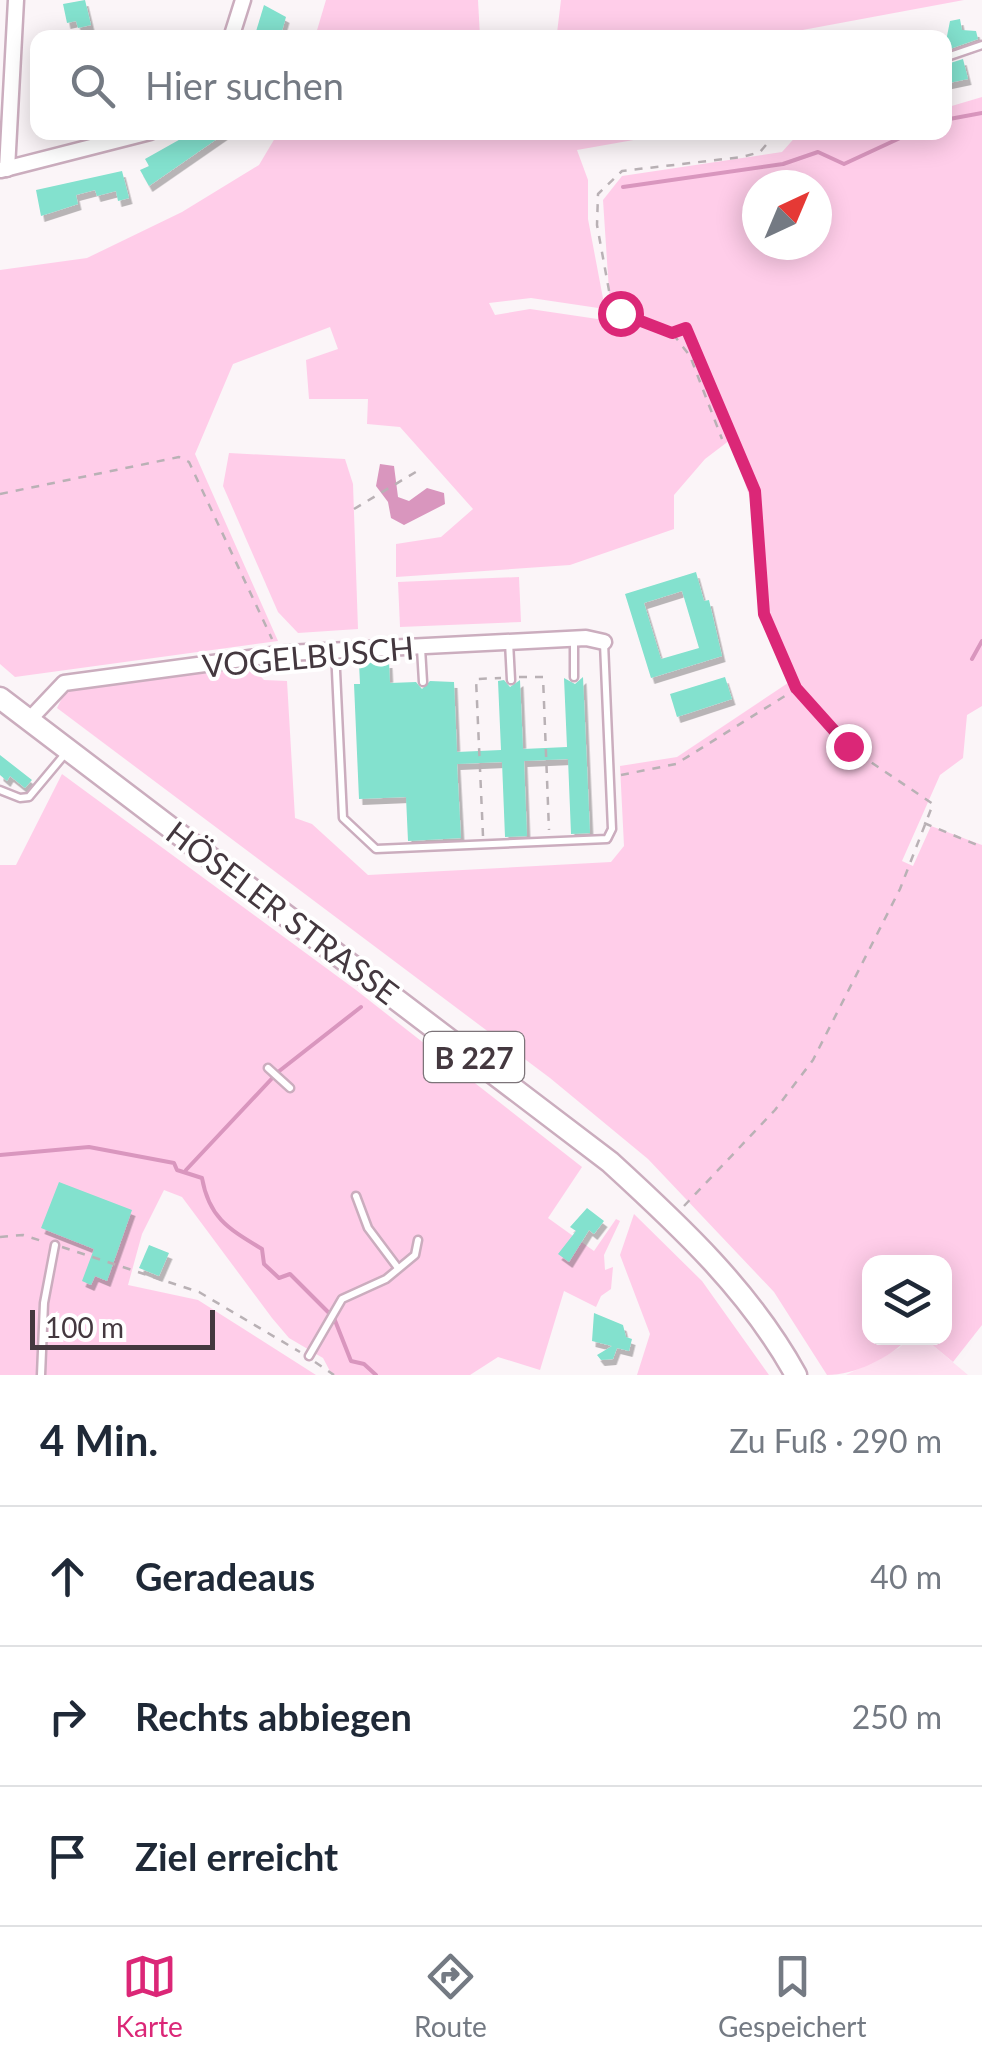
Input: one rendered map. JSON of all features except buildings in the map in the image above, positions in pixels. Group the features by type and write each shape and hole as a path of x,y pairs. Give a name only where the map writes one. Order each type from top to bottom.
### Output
{"main road":[{"name":"B 227","path":"0,698 70,750"},
{"name":"HÖSELER STRASSE","path":"70,750 562,1124 672,1218 735,1286 796,1375"}],"street":[{"path":"16,0 3,169 118,140"},
{"path":"233,30 242,0"},
{"name":"VOGELBUSCH","path":"29,720 64,683 279,654 574,638 604,642"}],"lane":[{"path":"952,55 982,44"},
{"path":"574,638 574,678"},
{"path":"509,642 511,679"},
{"path":"335,650 343,818 376,849 607,839 612,829 604,642"},
{"path":"421,646 423,682"},
{"path":"0,790 20,798 29,797 70,750"},
{"path":"268,1068 290,1088"},
{"path":"356,1196 374,1238 398,1268"},
{"path":"308,1356 342,1299 380,1282 415,1255 418,1240"},
{"path":"41,1375 44,1303 55,1245"}],"path":[{"path":"722,439 690,356 672,333 620,313 610,296 597,225 598,194 622,171 760,152 770,140"},
{"path":"672,333 686,328 755,491 764,614 796,688 848,746 933,804 922,823 900,889 813,1060 776,1110 672,1218"},
{"path":"0,494 179,457 189,462 279,654"},
{"path":"354,508 419,470"},
{"path":"483,844 476,679 543,676 549,841"},
{"path":"610,778 676,764 796,688"},
{"path":"922,823 982,847"},
{"path":"0,1237 24,1236 198,1292 334,1375"}],"shaded area":[{"path":"326,0 478,0 480,30 317,30"},
{"path":"561,0 964,0 803,30 557,30"},
{"path":"982,97 982,706 967,715 963,758 940,775 902,861 913,866 931,826 982,845 982,1325 953,1362 932,1345 952,1345 952,1255 862,1255 862,1345 900,1345 871,1364 827,1375 774,1292 648,1159 550,1078 57,708 66,690 252,667 264,680 287,681 295,818 312,824 368,875 611,862 624,846 620,766 677,757 791,681 760,620 750,498 730,440 705,459 674,495 674,529 570,565 396,577 396,544 441,537 473,509 400,427 367,424 368,399 309,399 306,360 338,349 330,327 233,364 195,454 278,641 15,677 0,664 0,270 87,258 182,212 259,165 274,140 633,140 577,150 588,180 588,219 605,309 531,298 489,303 495,315 530,309 611,321 603,200 622,176 782,152 793,140 952,140 952,106"},
{"path":"229,453 345,459 353,484 358,629 298,633 278,612 223,486"},
{"path":"380,464 394,466 398,497 409,501 427,488 444,493 445,504 404,525 391,518 388,502 376,486"},
{"path":"519,577 521,622 400,627 398,582"},
{"path":"62,774 356,990 582,1167 548,1218 594,1251 616,1219 620,1221 604,1255 605,1270 613,1267 611,1289 601,1296 596,1307 564,1291 540,1370 498,1357 470,1375 332,1375 323,1358 289,1338 272,1318 182,1197 164,1190 142,1234 128,1285 198,1300 316,1375 0,1375 0,865 16,865"},
{"path":"634,1214 702,1281 769,1375 637,1375 650,1334 620,1255"},
{"path":"932,1345 968,1375 846,1375 899,1348"}],"waterway":[{"path":"952,119 982,113"},
{"path":"623,187 783,164 818,152 844,164 896,140"},
{"path":"972,659 982,641"},
{"path":"186,1170 278,1072 361,1007"},
{"path":"0,1155 89,1147 174,1163 177,1170 202,1178 210,1203 222,1221 262,1249 264,1264 279,1278 290,1274 334,1318 351,1361 364,1364 376,1375"}],"route":[{"path":"620,313 672,333 686,328 755,491 764,614 796,688 848,746"}]}
